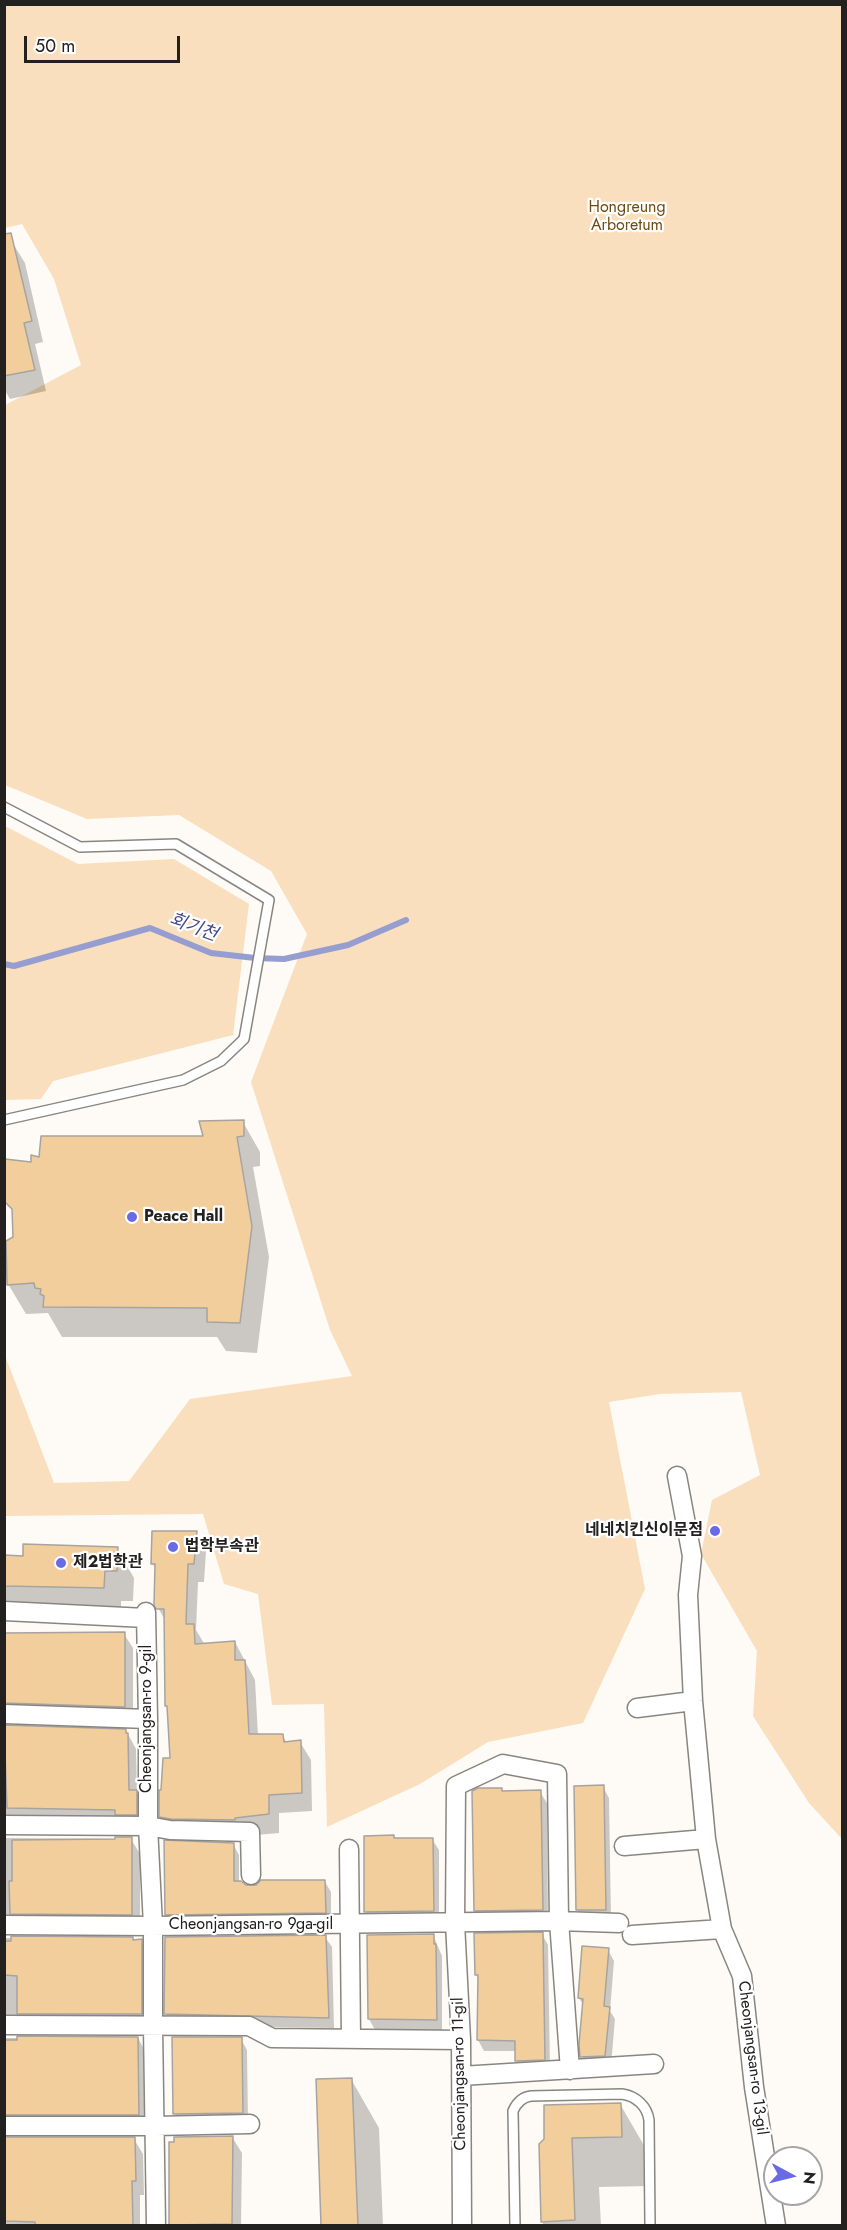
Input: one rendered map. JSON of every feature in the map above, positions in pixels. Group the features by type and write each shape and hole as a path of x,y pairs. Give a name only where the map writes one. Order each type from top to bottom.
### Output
{"street":[{"name":"Cheonjangsan-ro 13-gil","path":"677,1476 692,1556 688,1595 693,1701 706,1839 722,1929 742,1976 754,2087 776,2226"},
{"name":"Cheonjangsan-ro 9-gil","path":"4,1611 146,1615 148,1826 153,1926 156,2226"},
{"path":"637,1708 693,1701"},
{"path":"4,1714 148,1719"},
{"path":"455,1923 456,1786 503,1764 557,1774 559,1921 570,2070"},
{"path":"4,1825 148,1826 170,1830 250,1832 251,1875"},
{"path":"624,1845 706,1839"},
{"name":"Cheonjangsan-ro 9ga-gil","path":"349,1849 351,2038"},
{"name":"Cheonjangsan-ro 9ga-gil","path":"4,1925 153,1926 559,1921 626,1929 722,1929"},
{"name":"Cheonjangsan-ro 11-gil","path":"455,1923 461,2040 462,2226"},
{"path":"4,2025 249,2026 272,2038 461,2040"},
{"path":"461,2076 654,2064"},
{"path":"4,2126 155,2127 250,2124"}],"lane":[{"path":"4,807 80,847 176,844 268,900 244,1040 221,1061 183,1080 4,1120"},
{"path":"515,2226 513,2110 515,2105 524,2097 531,2096 622,2094 630,2095 648,2111 649,2225"}],"green space":[{"name":"Hongreung Arboretum","path":"5,5 842,5 842,1839 809,1803 753,1716 757,1651 701,1554 712,1500 760,1475 741,1392 660,1394 609,1402 645,1589 583,1723 488,1742 420,1784 327,1827 324,1704 272,1705 258,1594 224,1584 203,1514 5,1516 4,1353 54,1483 129,1481 190,1399 352,1376 330,1330 251,1082 307,934 271,871 179,815 87,819 5,785 5,405 81,365 54,279 22,224 5,228"},
{"path":"5,826 78,864 174,859 249,904 233,1035 53,1081 41,1099 5,1100"}],"building":[{"path":"11,233 32,321 24,323 35,370 4,376 4,234"},
{"name":"Peace Hall","path":"244,1120 244,1136 237,1137 252,1226 240,1323 207,1322 207,1308 43,1307 44,1296 40,1294 41,1289 35,1288 34,1283 7,1285 6,1241 13,1237 12,1209 5,1202 5,1159 31,1162 31,1155 39,1157 41,1136 203,1136 199,1121"},
{"path":"152,1531 197,1531 194,1564 188,1564 186,1624 194,1624 195,1644 235,1641 235,1660 245,1660 249,1734 283,1734 284,1742 301,1740 302,1793 269,1795 269,1814 235,1818 235,1820 159,1817 159,1790 161,1790 163,1758 170,1758 167,1706 165,1706 164,1609 156,1609 154,1605 155,1564 151,1564"},
{"name":"제2법학관","path":"23,1544 118,1547 117,1571 105,1571 104,1588 4,1586 4,1555 23,1556"},
{"path":"125,1632 125,1707 4,1703 5,1633"},
{"path":"4,1725 126,1729 128,1733 129,1790 137,1790 137,1815 115,1815 115,1810 7,1808"},
{"path":"604,1785 606,1910 576,1910 574,1786"},
{"path":"478,1788 502,1788 502,1791 541,1790 543,1910 474,1911 472,1791"},
{"path":"394,1835 394,1838 433,1838 434,1911 364,1912 364,1836"},
{"path":"115,1837 132,1837 132,1915 10,1914 9,1881 12,1881 12,1840 115,1839"},
{"path":"164,1840 234,1843 234,1881 241,1881 246,1885 256,1885 261,1880 325,1880 326,1913 165,1915"},
{"path":"543,1932 545,2060 515,2061 515,2041 477,2040 478,1975 475,1975 474,1933"},
{"path":"434,1934 437,2020 368,2019 367,1935"},
{"path":"326,1935 329,2018 164,2014 165,1937"},
{"path":"11,1936 142,1939 142,2014 17,2014 17,1976 4,1975 4,1941 11,1941"},
{"path":"582,1946 609,1948 604,2006 610,2007 605,2056 580,2057 583,1999 578,1998"},
{"path":"17,2036 138,2037 139,2115 4,2115 4,2040 17,2040"},
{"path":"172,2037 242,2037 243,2113 173,2114"},
{"path":"352,2078 358,2226 321,2226 316,2079"},
{"path":"621,2103 622,2137 572,2138 575,2220 541,2222 539,2144 544,2139 544,2105"},
{"path":"233,2136 232,2224 169,2225 169,2142 174,2142 174,2137"},
{"path":"4,2137 135,2137 136,2181 132,2181 133,2226 35,2226 35,2222 4,2221"}],"waterway":[{"name":"회기천","path":"4,964 14,966 150,928 211,953 284,959 348,945 406,920"}],"place":[{"name":"Peace Hall","path":"132,1217"},
{"name":"네네치킨신이문점","path":"715,1531"},
{"name":"법학부속관","path":"173,1547"},
{"name":"제2법학관","path":"61,1563"}]}
